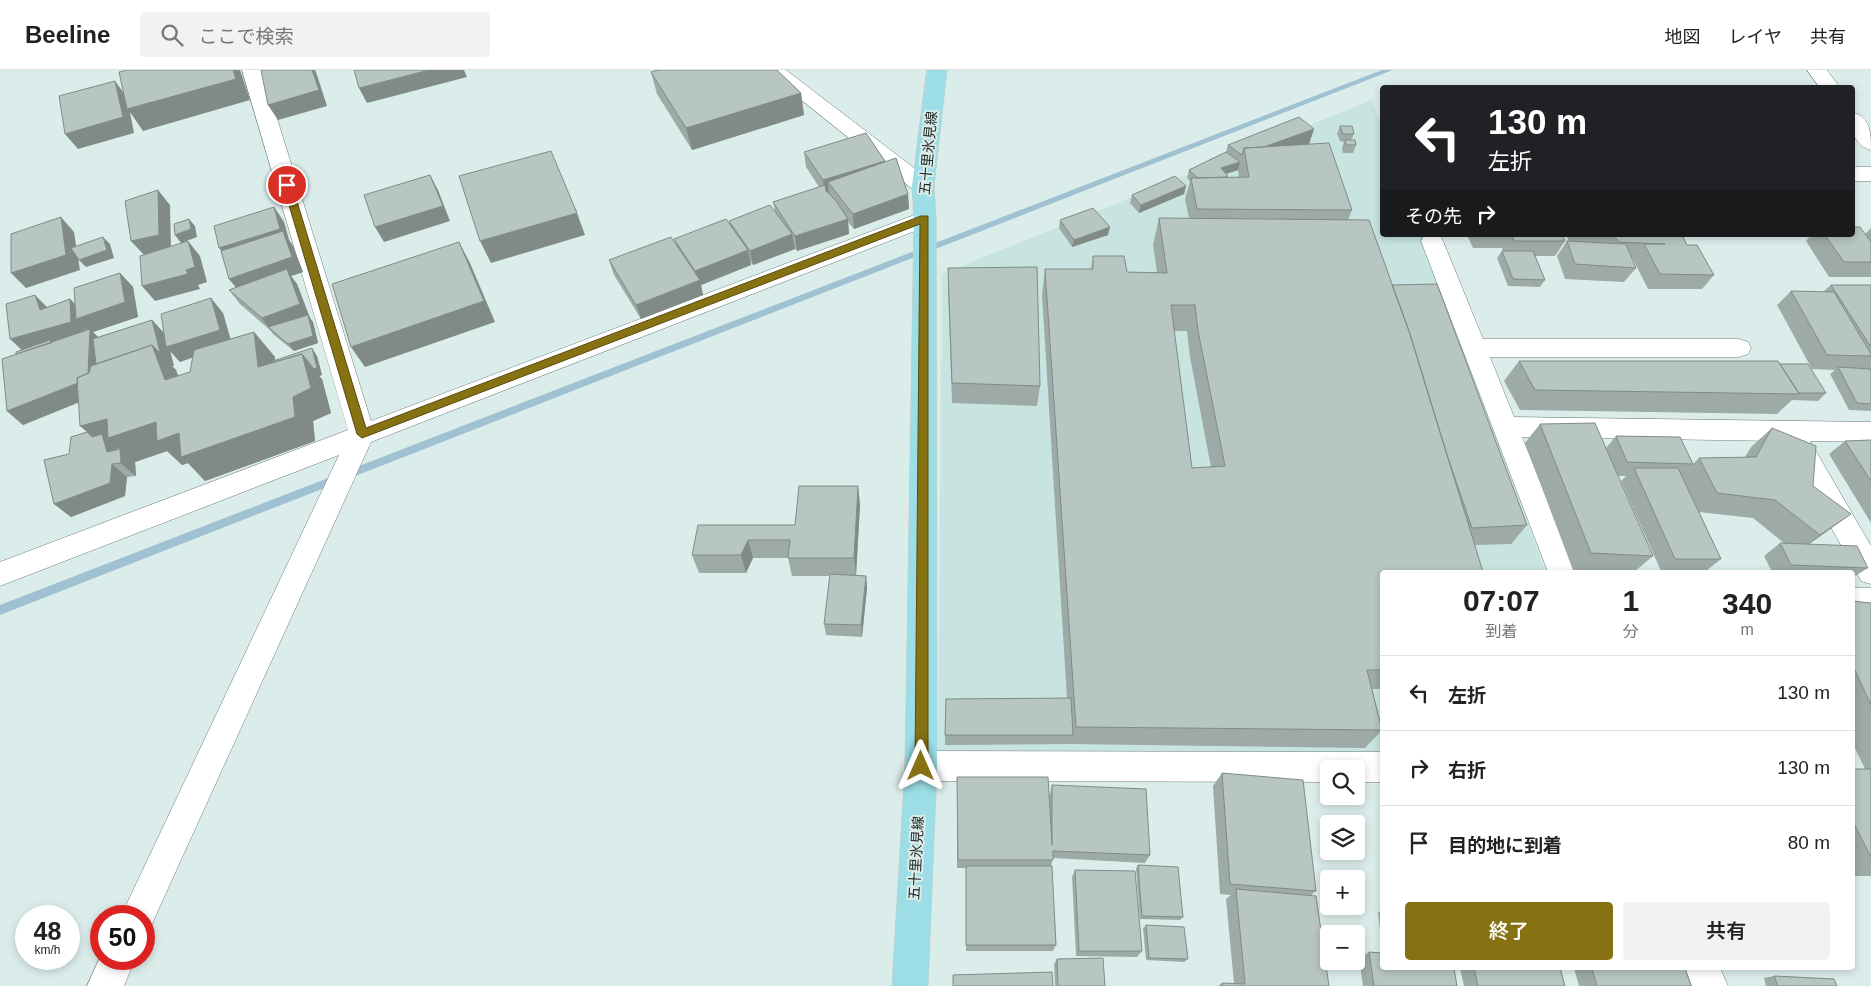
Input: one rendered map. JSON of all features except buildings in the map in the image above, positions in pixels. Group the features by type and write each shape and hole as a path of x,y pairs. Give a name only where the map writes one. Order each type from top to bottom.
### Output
{"main road":[{"name":"五十里氷見線","path":"910,986 921,766 925,219 923,186 937,70"}],"street":[{"path":"143,905 362,434 252,70"},
{"path":"774,70 923,186"},
{"path":"1817,70 1828,85"},
{"path":"1855,122 1871,143"},
{"path":"1855,174 1871,174"},
{"path":"0,574 925,219"},
{"path":"1432,241 1561,570"},
{"path":"1475,348 1739,348"},
{"path":"1506,427 1871,432"},
{"path":"1791,431 1871,572"},
{"path":"1855,600 1871,601"},
{"path":"921,766 1380,767"},
{"path":"105,986 113,970"},
{"path":"1705,970 1710,986"}],"shaded area":[{"path":"1372,100 1380,123 1380,237 1423,237 1545,570 1380,570 1380,753 938,751 942,274"}],"waterway":[{"path":"0,610 1389,70"}],"route":[{"path":"287,185 362,434 925,219 921,766"}]}
